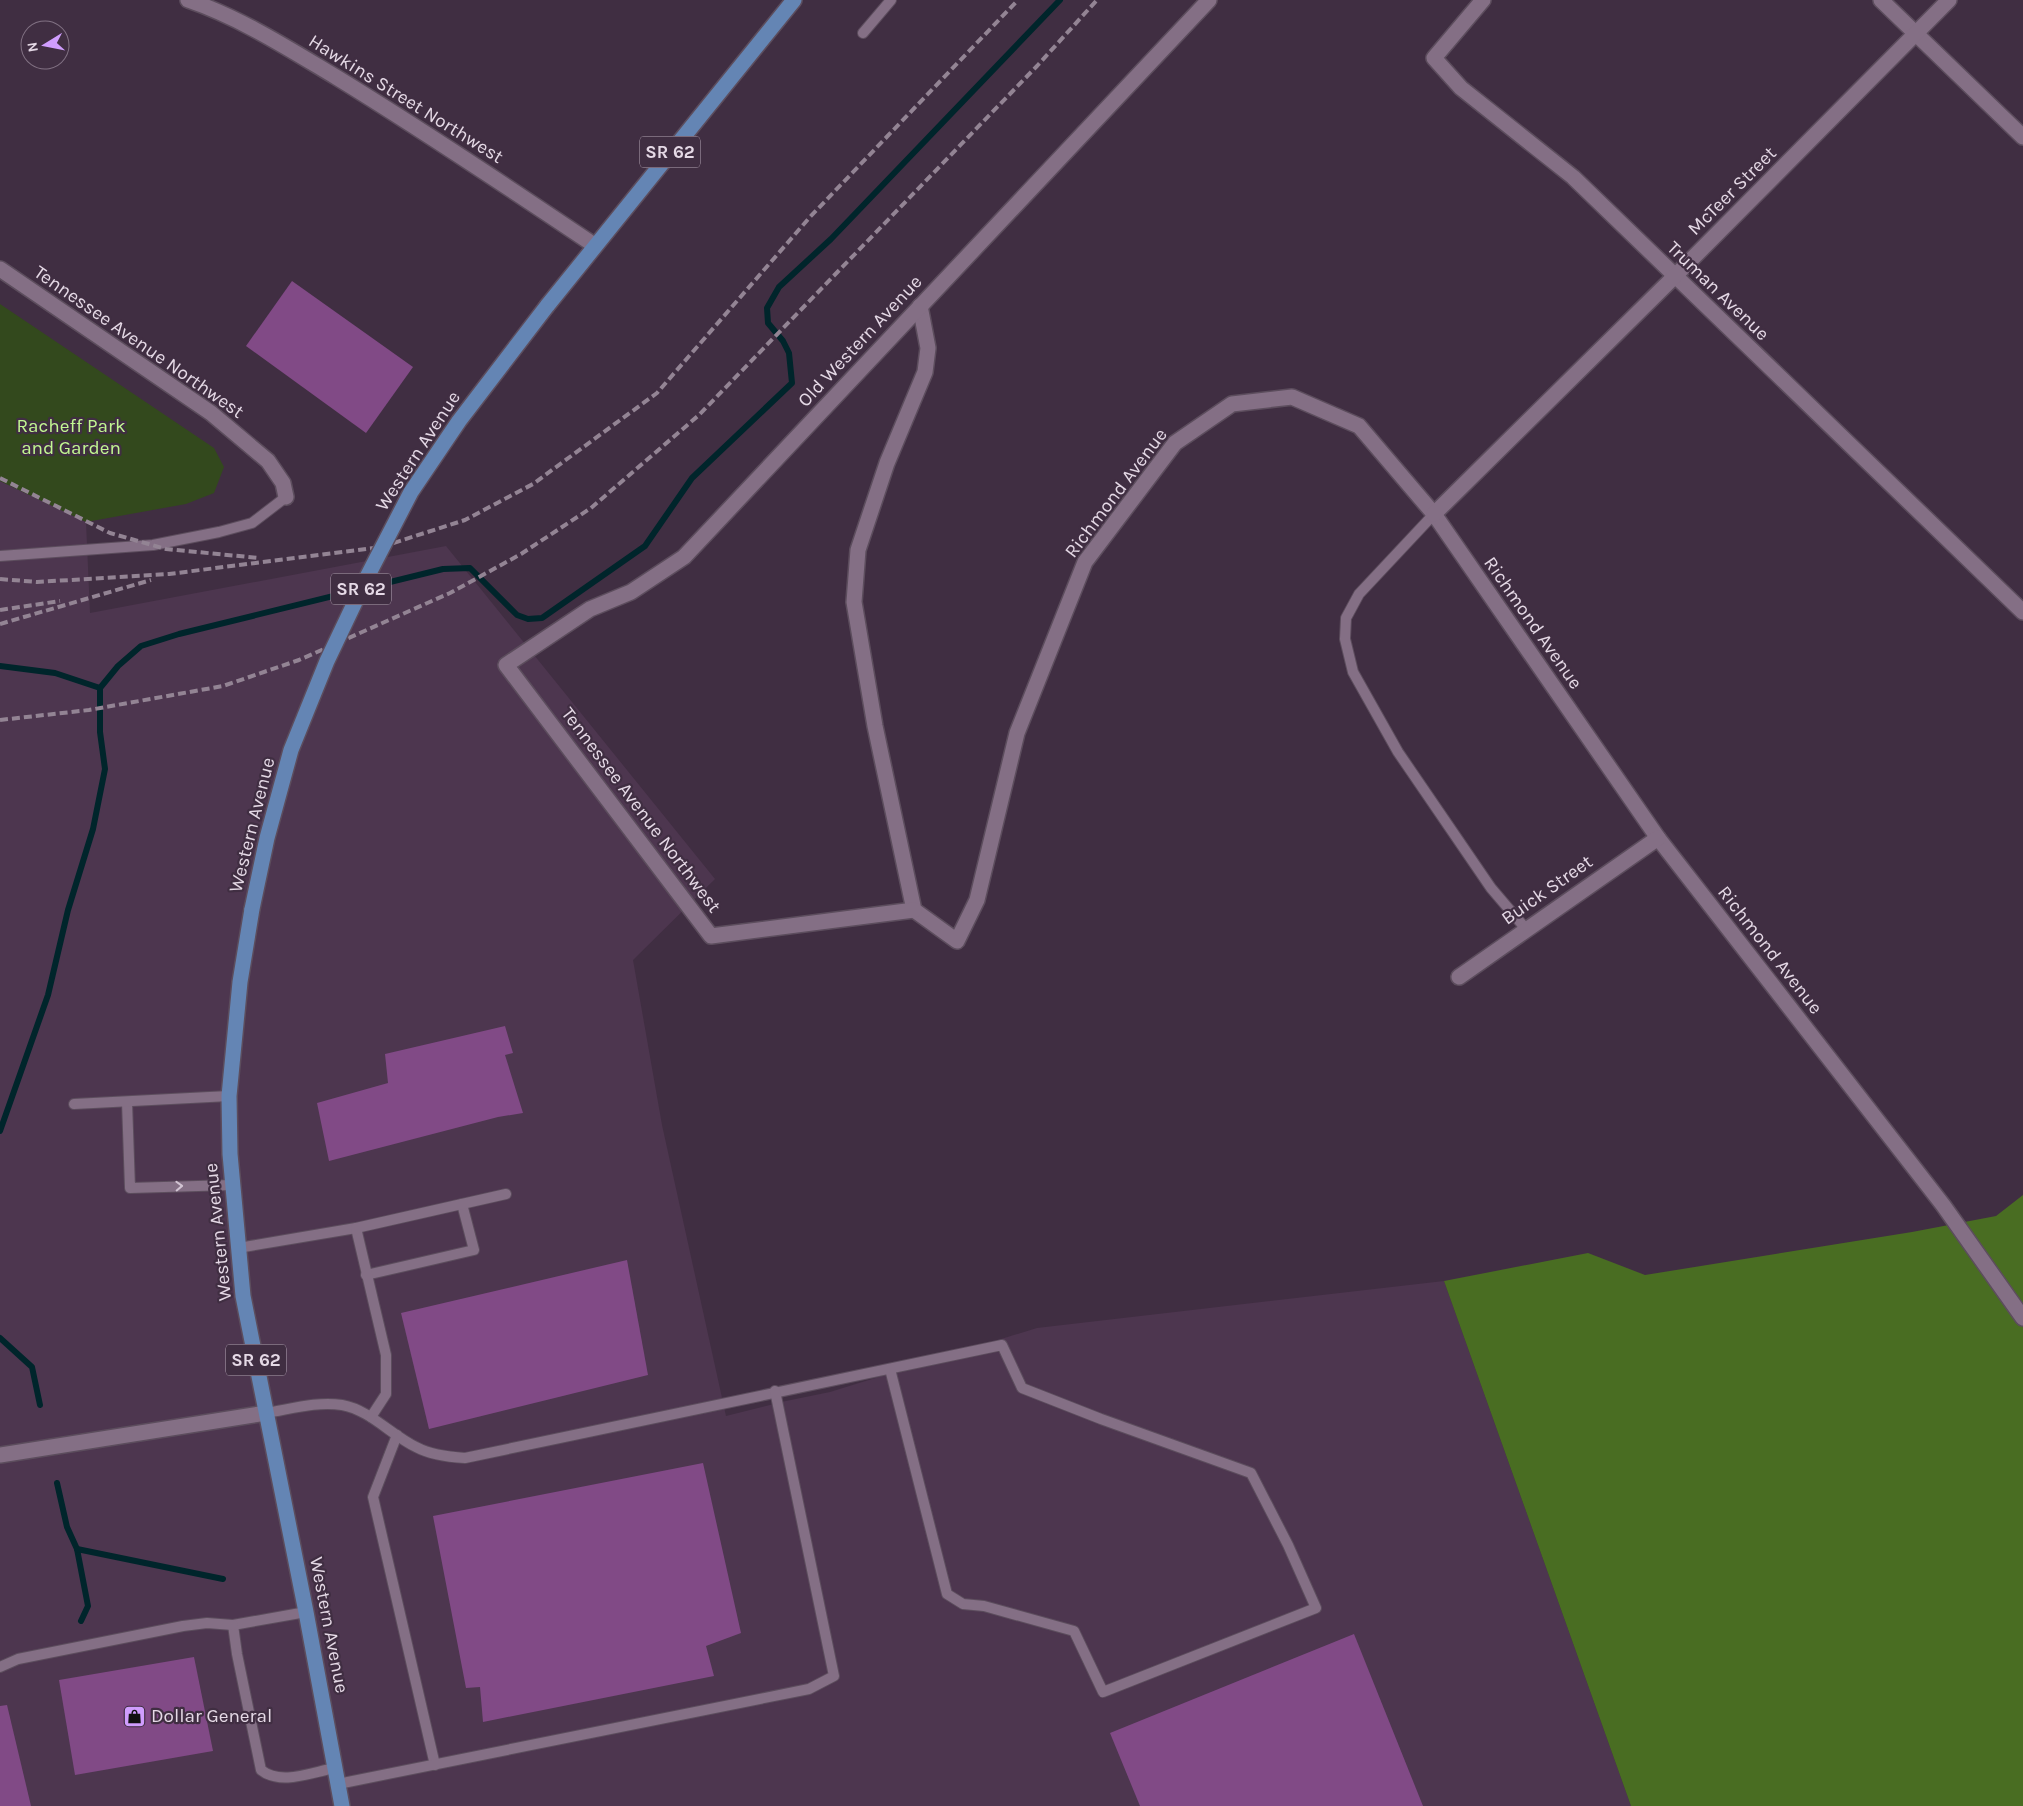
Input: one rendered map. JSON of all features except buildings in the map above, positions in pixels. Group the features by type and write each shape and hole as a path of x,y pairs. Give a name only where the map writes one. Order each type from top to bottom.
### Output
{"main road":[{"name":"Western Avenue","path":"342,1806 306,1612 243,1296 232,1185 229,1096 240,982 252,909 267,838 292,750 327,661 366,578 412,492 459,421 547,306 794,0"}],"street":[{"name":"Hawkins Street Northwest","path":"188,0 207,6 262,33 379,103 594,246"},
{"name":"Old Western Avenue","path":"506,664 590,609 630,592 684,557 1209,0"},
{"name":"Truman Avenue","path":"1484,0 1468,16 1434,58 1461,88 1573,177 2023,612"},
{"path":"1881,0 2023,137"},
{"name":"McTeer Street","path":"1434,514 1675,276 1949,0"},
{"name":"Tennessee Avenue Northwest","path":"0,269 211,412 268,461 283,483 286,498"},
{"path":"914,910 875,726 854,602 858,550 887,463 925,372 928,348 920,306"},
{"name":"Richmond Avenue","path":"914,910 957,941 977,900 1017,733 1085,562 1175,443 1232,404 1292,397 1360,426 1434,514 1658,838 1943,1205 2023,1318"},
{"name":"Tennessee Avenue Northwest","path":"506,664 711,936 914,910"},
{"name":"Buick Street","path":"1460,977 1658,838"},
{"path":"0,1455 266,1413"}],"lane":[{"path":"863,33 891,0"},
{"path":"0,556 153,545 219,532 252,523 286,498"},
{"path":"1434,514 1359,594 1346,618 1345,639 1353,672 1398,752 1491,888 1526,929"},
{"path":"74,1104 229,1096"},
{"path":"127,1102 130,1188 232,1185"},
{"path":"238,1248 356,1228 506,1194"},
{"path":"366,1275 474,1250 462,1204"},
{"path":"356,1228 386,1355 386,1394 371,1417"},
{"path":"266,1413 317,1404 344,1405 371,1417 417,1448 445,1457 465,1458 775,1391 890,1370 1002,1345 1022,1388 1101,1420 1251,1472 1288,1544 1316,1608 1102,1692 1074,1632 984,1606 963,1604 947,1594 890,1370"},
{"path":"338,1784 809,1690 834,1676 775,1391"},
{"path":"397,1436 373,1498 434,1765"},
{"path":"0,1667 18,1659 182,1626 207,1623 233,1626 306,1612"},
{"path":"233,1626 236,1654 261,1770 270,1777 280,1779 335,1768"}],"shaded area":[{"path":"0,481 86,522 90,613 446,546 715,879 633,960 662,1125 726,1416 830,1392 1037,1328 1444,1281 1631,1806 0,1806"}],"green space":[{"name":"Racheff Park and Garden","path":"0,304 214,448 224,467 214,493 186,504 86,522 0,481"},
{"path":"2023,1195 2023,1806 1631,1806 1444,1281 1588,1253 1645,1275 1912,1232 1996,1216"}],"waterway":[{"path":"0,1131 48,995 68,910 93,829 105,769 100,732 100,688 118,666 141,646 179,634 443,569 470,568 517,615 528,619 542,618 645,546 692,478 792,383 789,353 783,341 768,323 767,308 779,287 831,239 1060,0"},
{"path":"0,666 55,673 100,688"},
{"path":"0,1338 32,1367 40,1405"},
{"path":"57,1483 67,1527 77,1549 88,1606 81,1621"},
{"path":"77,1549 223,1579"}],"railway":[{"path":"0,579 37,582 169,574 381,547 465,520 533,484 657,393 810,217 1018,0"},
{"path":"0,720 89,710 223,686 299,660 450,593 521,554 591,508 699,415 1037,66 1097,0"},
{"path":"0,478 110,533 166,549 259,558"},
{"path":"0,624 151,580"},
{"path":"0,610 60,601"}],"place":[{"name":"Dollar General","path":"135,1716"}]}
